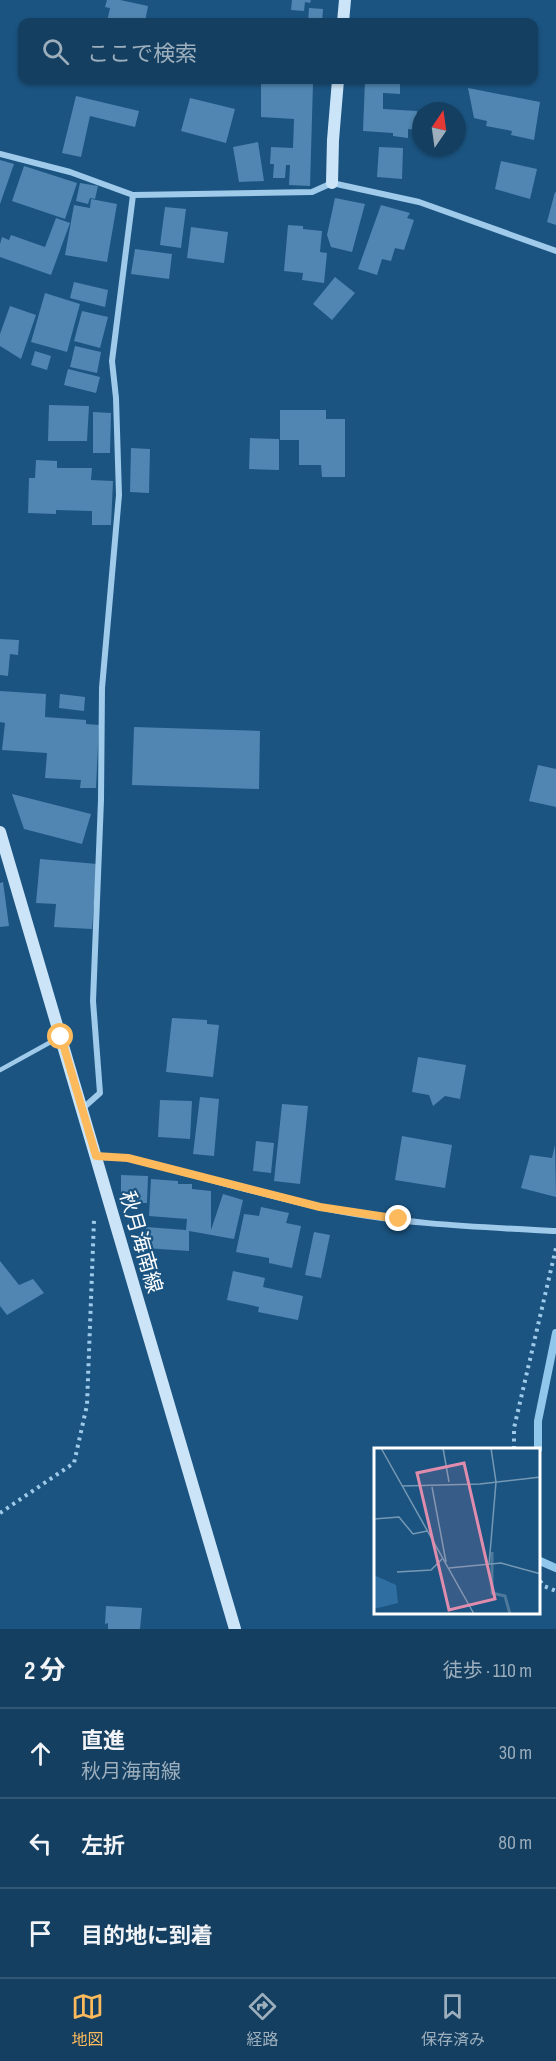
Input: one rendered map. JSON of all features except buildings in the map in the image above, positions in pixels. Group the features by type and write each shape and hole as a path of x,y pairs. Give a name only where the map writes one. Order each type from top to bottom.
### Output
{"main road":[{"path":"343,18 345,0"},
{"path":"332,183 338,84"},
{"name":"秋月海南線","path":"0,832 236,1629"}],"street":[{"path":"0,154 70,172 133,195 312,192 332,183 419,202 556,251"},
{"path":"82,1109 100,1093 93,1001 101,800 102,688 119,495 116,398 112,361 133,195"},
{"path":"96,1156 128,1158 331,1209 453,1225 556,1231"}],"lane":[{"path":"0,1070 61,1037"}],"path":[{"path":"0,1513 74,1463 87,1405 94,1216"},
{"path":"514,1448 514,1428 556,1248"},
{"path":"541,1582 556,1591"}],"waterway":[{"path":"538,1448 538,1421 556,1333"},
{"path":"541,1561 556,1568"}],"route":[{"path":"61,1037 96,1156 128,1158 320,1207 399,1219"}]}
